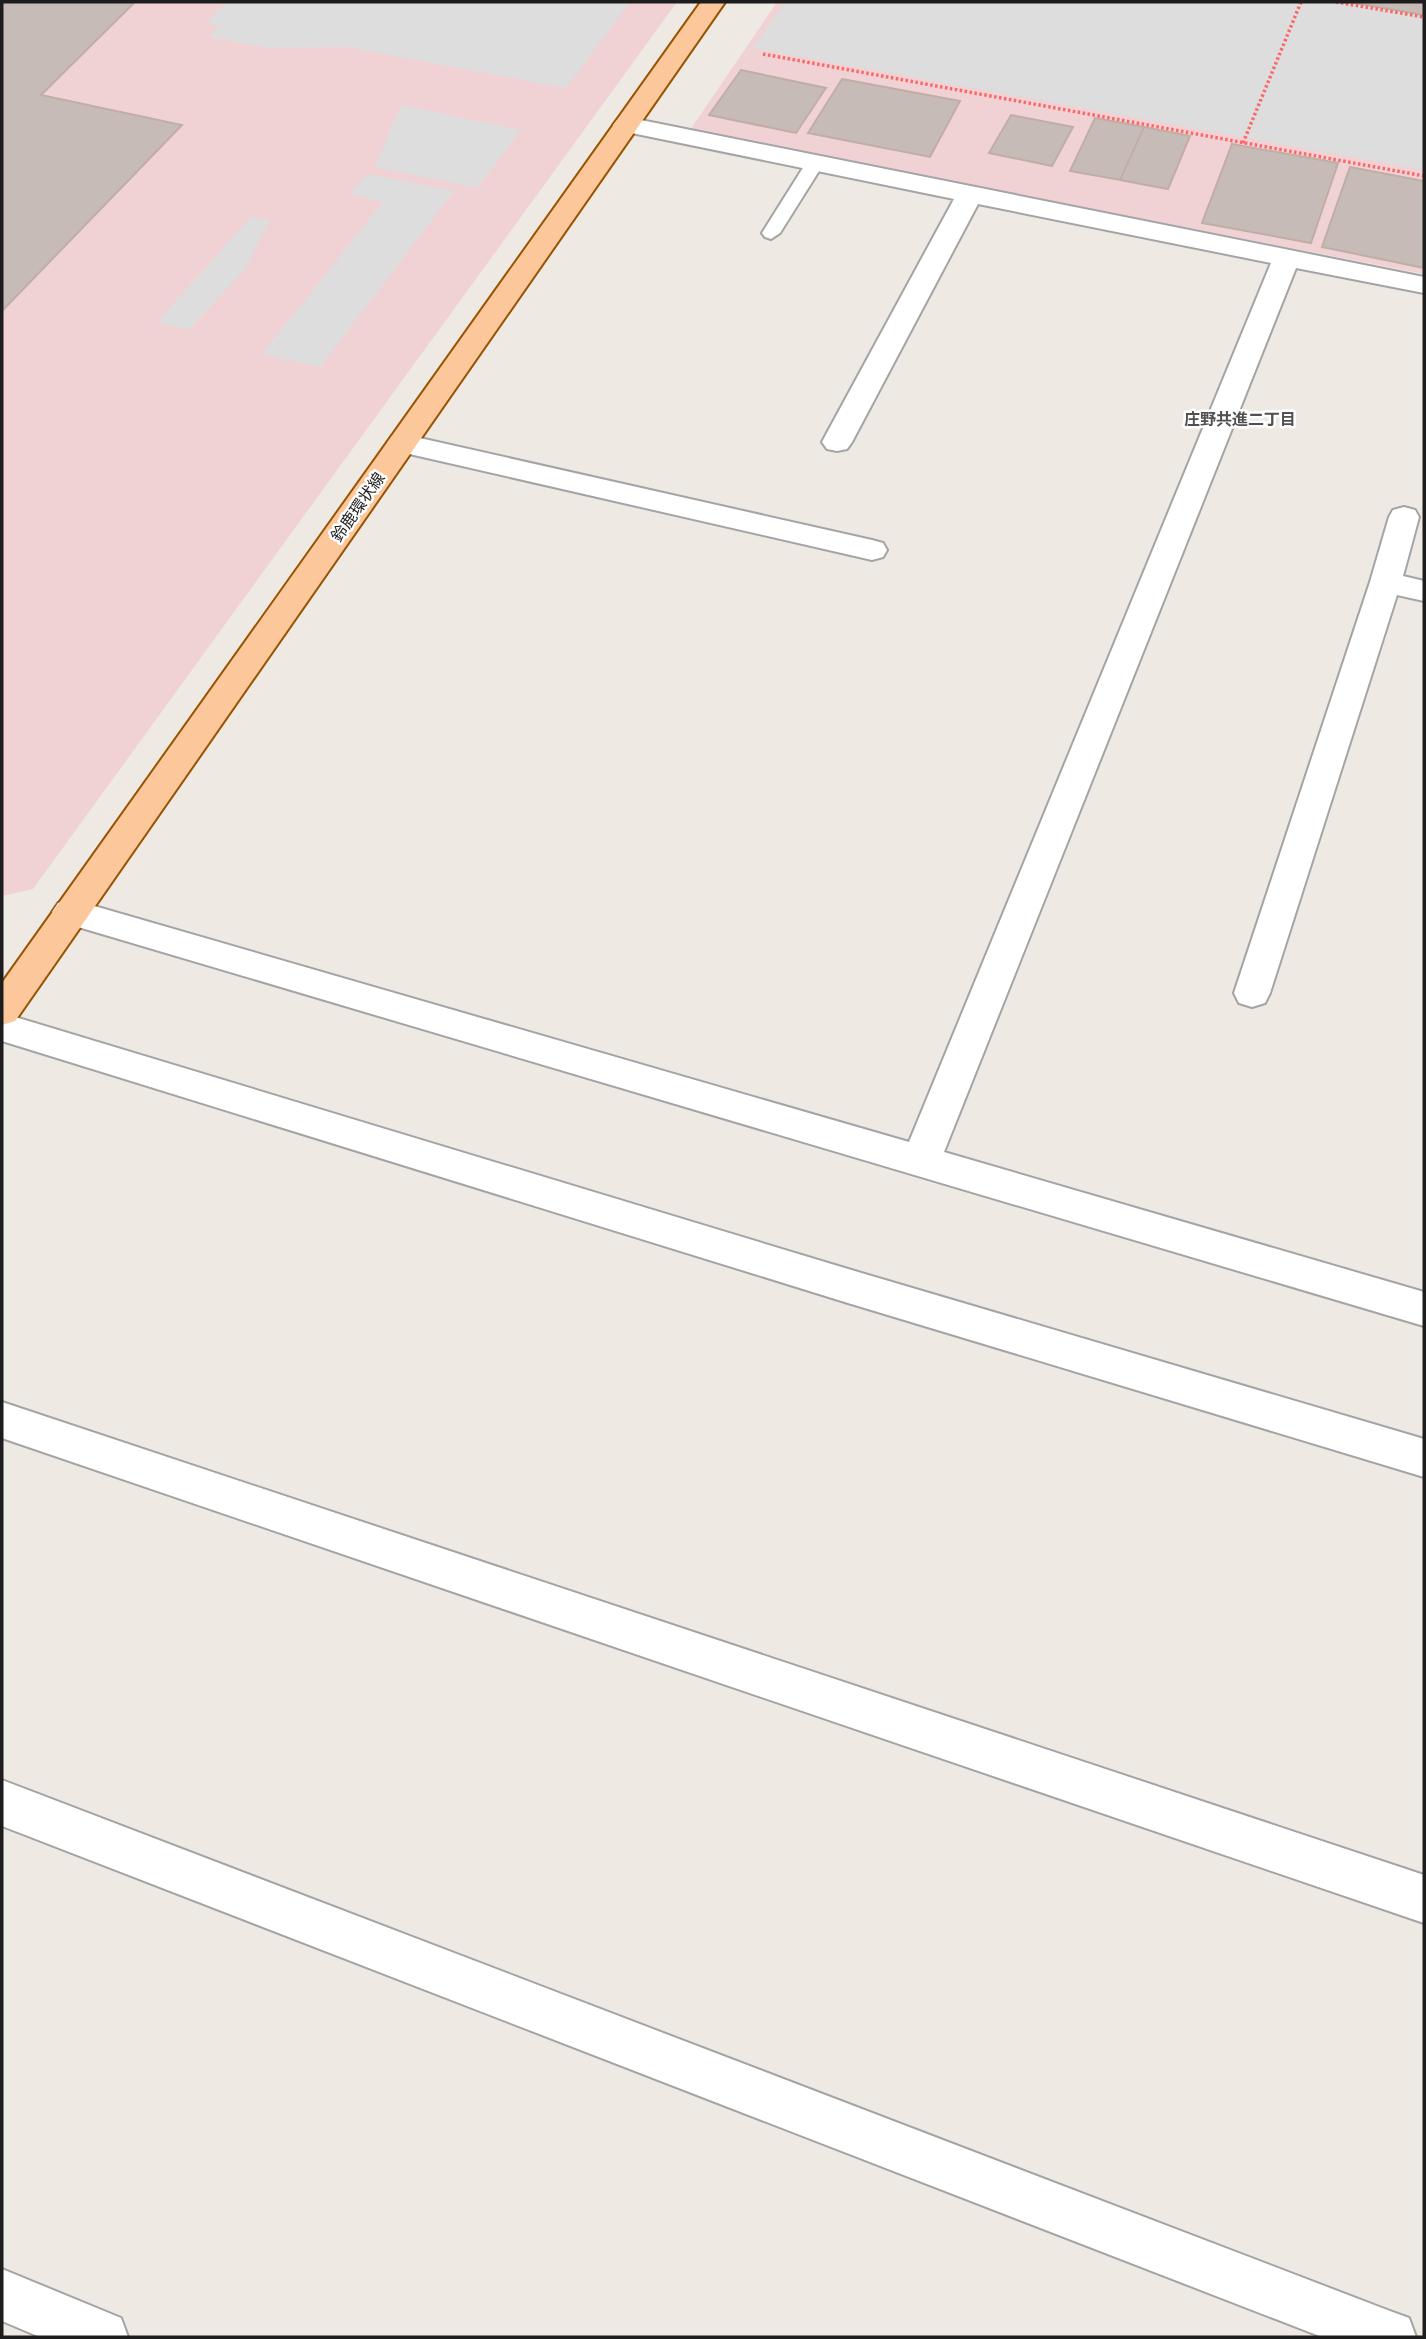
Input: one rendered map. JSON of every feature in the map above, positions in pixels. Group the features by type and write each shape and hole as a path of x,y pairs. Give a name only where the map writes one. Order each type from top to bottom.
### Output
{"main road":[{"name":"鈴鹿環状線","path":"2,1011 713,2"}],"street":[{"path":"626,125 1424,285"},
{"path":"837,442 970,194"},
{"path":"921,1161 1287,257"},
{"path":"402,443 872,550"},
{"path":"1252,993 1386,582 1404,517"},
{"path":"1386,582 1424,591"},
{"path":"70,912 1424,1308"},
{"path":"2,1027 835,1282 1424,1458"},
{"path":"2,1420 1424,1899"},
{"path":"2,1803 1390,2337"},
{"path":"2,2295 102,2337"}],"lane":[{"path":"771,233 815,163"}],"path":[{"path":"1243,143 1301,2"},
{"path":"1336,2 1424,17"},
{"path":"763,54 1424,176"}],"shaded area":[{"path":"2,2 677,2 33,889 2,896"},
{"path":"226,2 630,2 566,88 347,47 268,48 209,37 219,26 206,23"},
{"path":"777,2 1424,2 1424,274 690,130"},
{"path":"785,2 1337,2 1424,16 1424,170 753,48"},
{"path":"401,105 521,130 477,188 375,167"},
{"path":"367,174 454,191 320,367 262,354 383,202 350,194"},
{"path":"251,217 270,220 244,270 189,330 157,322"}],"building":[{"path":"2,2 135,2 41,95 182,125 2,311"},
{"path":"1349,2 1424,2 1424,15"},
{"path":"741,70 826,88 796,133 709,115"},
{"path":"842,79 960,101 930,157 808,133"},
{"path":"1011,115 1073,127 1052,166 989,153"},
{"path":"1095,118 1144,127 1120,180 1070,171"},
{"path":"1144,127 1190,136 1168,189 1120,180"},
{"path":"1232,144 1338,163 1311,243 1202,223"},
{"path":"1350,167 1424,181 1424,268 1322,247"}],"district":[{"name":"庄野共進二丁目","path":"1240,419"}]}
